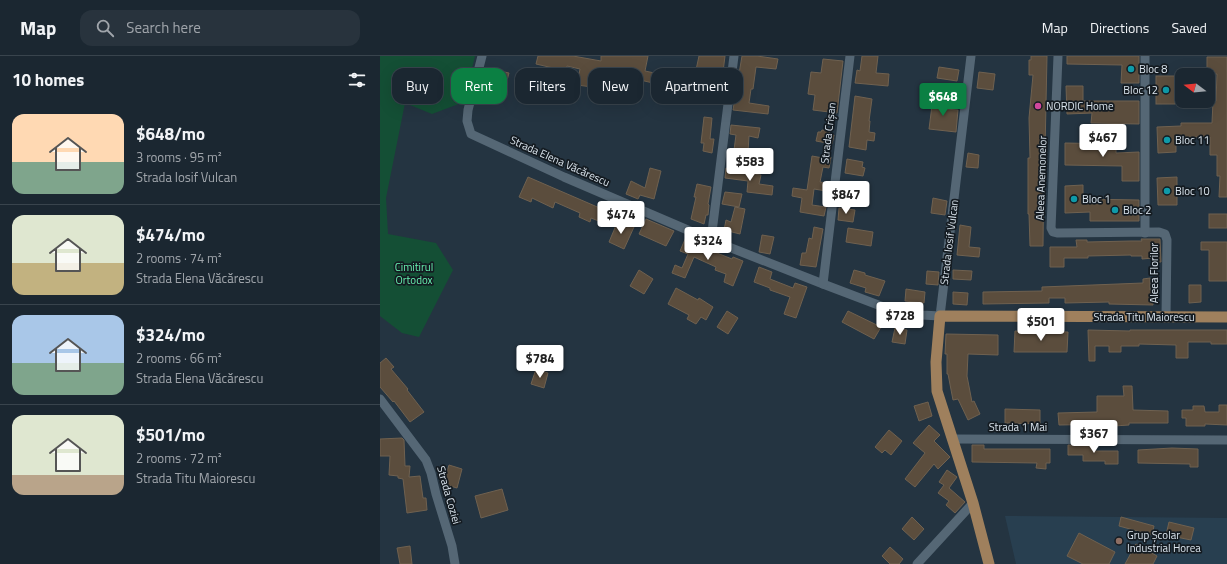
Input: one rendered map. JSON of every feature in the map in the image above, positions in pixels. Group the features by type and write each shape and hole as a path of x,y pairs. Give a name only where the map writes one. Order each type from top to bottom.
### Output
{"main road":[{"name":"Strada Titu Maiorescu","path":"940,316 1227,317"},
{"name":"Strada Iosif Vulcan","path":"940,316 936,377 941,405 973,503 989,564"}],"street":[{"name":"Strada Elena Văcărescu","path":"482,56 468,110 467,121 471,134 564,177 711,240 823,284 894,311 922,316 940,316"},
{"path":"711,240 734,56"},
{"name":"Strada Crișan","path":"823,284 850,56"},
{"name":"Strada Iosif Vulcan","path":"940,316 971,56"},
{"name":"Aleea Anemonelor","path":"1058,56 1051,228 1053,232 1057,233 1145,233"},
{"name":"Aleea Florilor","path":"1145,56 1145,233 1158,232 1164,234 1167,240 1166,317"},
{"name":"Strada Coziei","path":"380,399 426,460 452,546 455,564"},
{"name":"Strada 1 Mai","path":"953,439 1227,440"},
{"path":"917,564 973,503"}],"shaded area":[{"name":"Grup Școlar Industrial Horea","path":"1005,516 1227,518 1227,564 1016,564"}],"green space":[{"name":"Cimitirul Ortodox","path":"380,56 475,56 472,68 451,68 451,104 459,104 432,114 407,104 443,104 443,68 392,68 392,104 405,104 386,198 388,234 436,243 453,270 419,337 402,333 380,316"}],"building":[{"path":"538,56 573,56 601,61 601,56 648,56 645,71 651,72 651,82 643,81 643,68 588,68 588,86 580,85 580,68 567,66 567,68 553,68 536,64"},
{"path":"699,56 725,56 724,68 696,68"},
{"path":"742,56 757,56 778,59 776,69 756,67 753,89 751,89 749,103 769,106 768,114 733,110 734,104 743,104 743,68 740,68"},
{"path":"862,56 878,56 876,73 889,74 888,86 855,83 857,70 860,71"},
{"path":"1031,56 1047,56 1043,246 1030,246 1028,214 1028,158 1030,158 1029,118 1033,75 1029,75 1029,60 1031,60"},
{"path":"1067,56 1139,56 1139,83 1121,83 1122,65 1067,64"},
{"path":"1207,57 1227,57 1227,197 1219,197 1220,176 1217,176 1217,155 1210,155 1210,137 1176,137 1176,152 1158,153 1157,127 1181,126 1181,123 1212,123 1213,108 1215,108 1216,101 1217,74 1215,74 1215,68 1207,68"},
{"path":"823,59 843,61 837,113 813,110 815,95 808,94 811,72 821,73"},
{"path":"939,67 959,70 957,81 937,78"},
{"path":"979,72 995,74 993,90 977,88"},
{"name":"Bloc 12","path":"1156,76 1175,76 1175,104 1156,104"},
{"path":"1066,86 1083,86 1083,101 1139,101 1139,124 1091,123 1092,113 1067,114"},
{"path":"855,96 872,99 869,132 875,133 874,141 867,140 866,150 849,147"},
{"path":"933,98 947,100 945,109 958,110 956,132 929,129"},
{"path":"704,117 712,118 710,139 714,139 712,153 703,151 704,143 701,143"},
{"path":"731,125 760,128 758,138 749,136 748,152 734,150 736,135 730,134"},
{"path":"822,130 830,131 829,134 834,135 832,144 816,141 818,132 821,132"},
{"path":"1065,143 1116,144 1116,153 1139,152 1139,181 1122,181 1122,166 1065,165"},
{"path":"968,153 979,155 978,168 966,167"},
{"path":"812,156 823,158 823,156 831,157 829,168 823,167 820,182 827,183 826,191 814,189 812,205 826,207 824,216 800,212 802,198 792,196 793,188 807,190"},
{"path":"847,159 863,162 862,167 865,168 863,176 845,173"},
{"path":"650,168 661,171 654,199 640,195 638,199 626,194 631,181 645,188"},
{"path":"726,168 738,170 738,172 761,175 759,184 773,186 772,195 747,192 748,181 725,178"},
{"path":"528,177 602,209 603,207 615,212 609,225 591,218 590,222 579,217 580,213 555,202 553,208 532,198 531,202 519,197"},
{"name":"Bloc 10","path":"1177,177 1177,205 1158,205 1157,178"},
{"path":"697,184 711,187 708,215 706,215 704,224 691,219 696,197 694,197"},
{"name":"Bloc 2","path":"1083,185 1083,199 1139,200 1139,221 1090,221 1090,212 1065,213 1065,186"},
{"path":"725,192 742,194 739,207 722,204"},
{"path":"933,198 947,201 945,215 931,213"},
{"path":"735,207 745,209 740,234 724,230 726,220 731,222"},
{"path":"839,208 855,210 853,222 838,220"},
{"path":"1209,214 1227,214 1227,228 1209,228"},
{"path":"646,219 674,231 666,246 639,234"},
{"path":"617,223 624,227 626,224 634,227 624,249 609,242"},
{"path":"960,225 971,227 969,247 980,248 979,257 957,255"},
{"path":"814,227 823,229 816,267 800,265 802,253 806,253 809,238 812,239"},
{"path":"848,228 873,232 871,246 846,242"},
{"path":"762,235 774,237 770,254 759,252"},
{"path":"686,237 708,246 707,249 732,259 733,257 743,261 733,286 724,282 726,274 715,270 716,267 694,257 685,278 672,273 675,265 682,268 688,254 680,251"},
{"path":"1141,239 1160,239 1161,262 1153,262 1153,258 1142,259 1142,256 1131,255 1088,256 1088,258 1064,258 1064,267 1050,267 1050,247 1077,247 1076,240 1087,240 1087,242 1142,241"},
{"path":"1201,242 1227,242 1227,281 1209,281 1209,250 1201,250"},
{"path":"759,267 772,272 770,279 793,288 795,283 807,287 796,318 784,314 790,297 770,290 770,288 754,282"},
{"path":"639,270 653,279 644,294 630,286"},
{"path":"854,270 885,281 879,296 865,292 866,288 850,283"},
{"path":"953,270 972,271 971,280 953,279"},
{"path":"927,271 939,272 938,285 926,284"},
{"path":"1150,278 1150,290 1153,290 1153,305 1109,304 1109,302 1065,303 1065,298 1049,298 1049,303 983,304 983,292 1042,291 1042,287 1143,283 1143,279"},
{"path":"1189,285 1201,285 1201,302 1189,303"},
{"path":"676,288 698,300 699,298 713,307 706,320 701,317 696,324 687,319 689,315 668,304"},
{"path":"906,289 925,292 924,303 905,301"},
{"path":"953,292 968,293 967,305 953,304"},
{"path":"727,311 738,318 728,334 717,327"},
{"path":"848,311 881,327 874,339 842,322"},
{"path":"895,328 907,330 905,344 892,342"},
{"path":"1088,330 1227,330 1227,344 1188,342 1188,358 1176,358 1176,345 1139,344 1139,346 1121,346 1121,352 1109,352 1109,346 1095,346 1095,361 1089,361"},
{"path":"1015,331 1068,332 1067,352 1014,352"},
{"path":"946,334 998,335 998,355 968,354 967,376 972,402 974,401 980,414 968,420 958,399 953,400 947,374 947,354 945,354"},
{"path":"386,358 394,367 391,369 408,389 407,390 424,412 410,422 394,401 393,402 380,387 380,363"},
{"path":"536,369 548,373 544,388 531,384"},
{"path":"1123,386 1132,386 1133,410 1168,411 1168,423 1129,423 1129,425 1114,426 1114,424 1059,425 1058,413 1097,412 1097,396 1124,396"},
{"path":"928,402 932,416 919,421 914,406"},
{"path":"1219,405 1227,405 1227,425 1205,424 1205,426 1186,426 1186,418 1182,418 1182,410 1193,410 1193,406 1204,406 1205,412 1219,412"},
{"path":"1005,409 1040,410 1040,424 1005,423"},
{"path":"929,425 940,435 934,441 950,457 938,469 934,464 915,487 905,479 925,453 913,443"},
{"path":"889,430 902,441 891,455 885,450 882,453 875,447"},
{"path":"402,438 404,440 405,466 410,466 409,477 420,476 423,498 426,498 427,510 407,513 403,479 398,478 398,476 389,475 390,456 380,456 380,439"},
{"path":"972,445 984,445 984,449 1050,449 1050,463 1046,463 1046,469 1036,468 1037,463 972,462"},
{"path":"1068,445 1095,446 1095,451 1118,451 1118,464 1105,464 1105,461 1083,461 1083,455 1068,455"},
{"path":"1172,448 1198,449 1198,467 1190,467 1190,464 1138,463 1138,450"},
{"path":"449,465 462,469 457,488 443,484"},
{"path":"947,470 957,477 949,488 965,502 955,513 946,505 949,501 938,493 944,485 939,482"},
{"path":"502,489 508,510 481,518 475,496"},
{"path":"912,517 924,529 914,540 902,529"},
{"path":"1121,517 1154,526 1152,535 1119,526"},
{"path":"1169,522 1194,528 1191,540 1166,535"},
{"path":"1079,533 1115,552 1109,564 1083,564 1067,556"},
{"path":"1136,544 1157,556 1153,564 1125,564"},
{"path":"410,546 412,564 400,564 397,548"},
{"path":"890,547 903,559 899,564 890,564 882,556"}],"place":[{"name":"Bloc 8","path":"1131,69"},
{"name":"Bloc 12","path":"1166,90"},
{"name":"NORDIC Home","path":"1038,106"},
{"name":"Bloc 11","path":"1167,140"},
{"name":"Bloc 10","path":"1167,191"},
{"name":"Bloc 1","path":"1074,199"},
{"name":"Bloc 2","path":"1115,210"},
{"name":"Grup Școlar Industrial Horea","path":"1119,541"}]}
